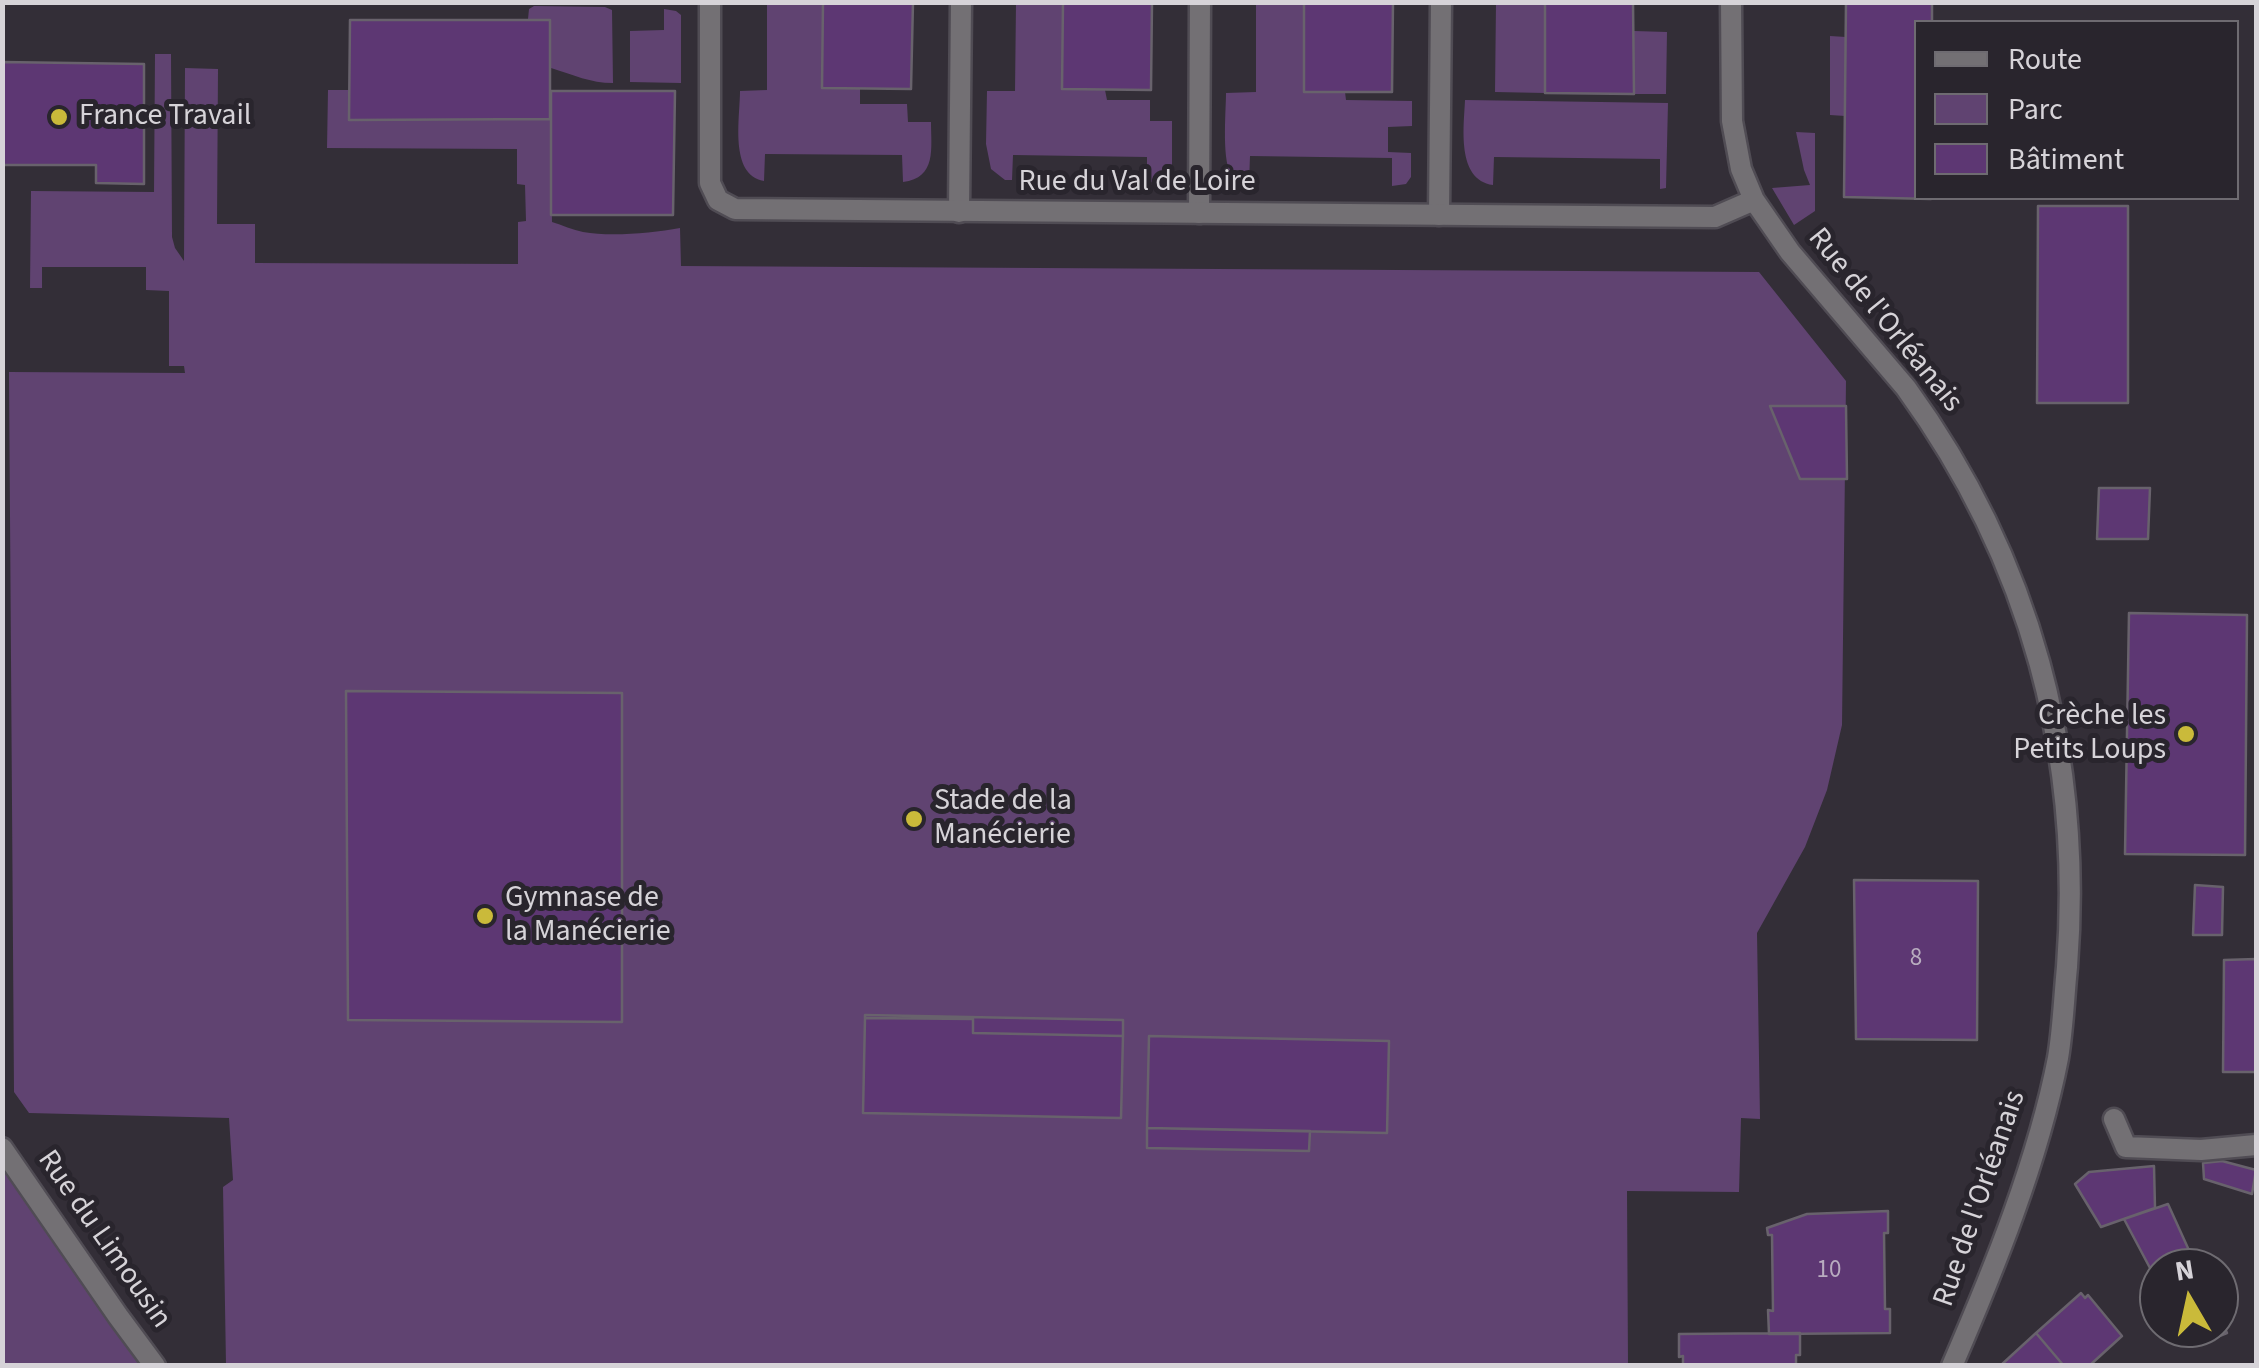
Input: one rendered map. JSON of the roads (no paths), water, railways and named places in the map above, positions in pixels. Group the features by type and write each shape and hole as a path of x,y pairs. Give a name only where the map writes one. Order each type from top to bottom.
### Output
{"street":[{"name":"Rue du Val de Loire","path":"710,2 710,184 718,200 743,210 1716,217 1754,200"},
{"path":"960,212 961,2"},
{"path":"1199,213 1200,2"},
{"path":"1440,215 1441,2"},
{"name":"Rue de l'Orléanais","path":"1731,2 1732,121 1741,169 1754,200 1790,252 1906,388 1964,480 2012,578 2032,634 2056,731 2070,860 2071,913 2058,1054 2028,1173 1952,1366"},
{"path":"2114,1119 2126,1148 2200,1150 2256,1144"},
{"name":"Rue du Limousin","path":"2,1148 155,1366"}],"place":[{"name":"France Travail","path":"59,117"},
{"name":"Crèche les Petits Loups","path":"2186,734"},
{"name":"Stade de la Manécierie","path":"914,819"},
{"name":"Gymnase de la Manécierie","path":"485,916"}]}
